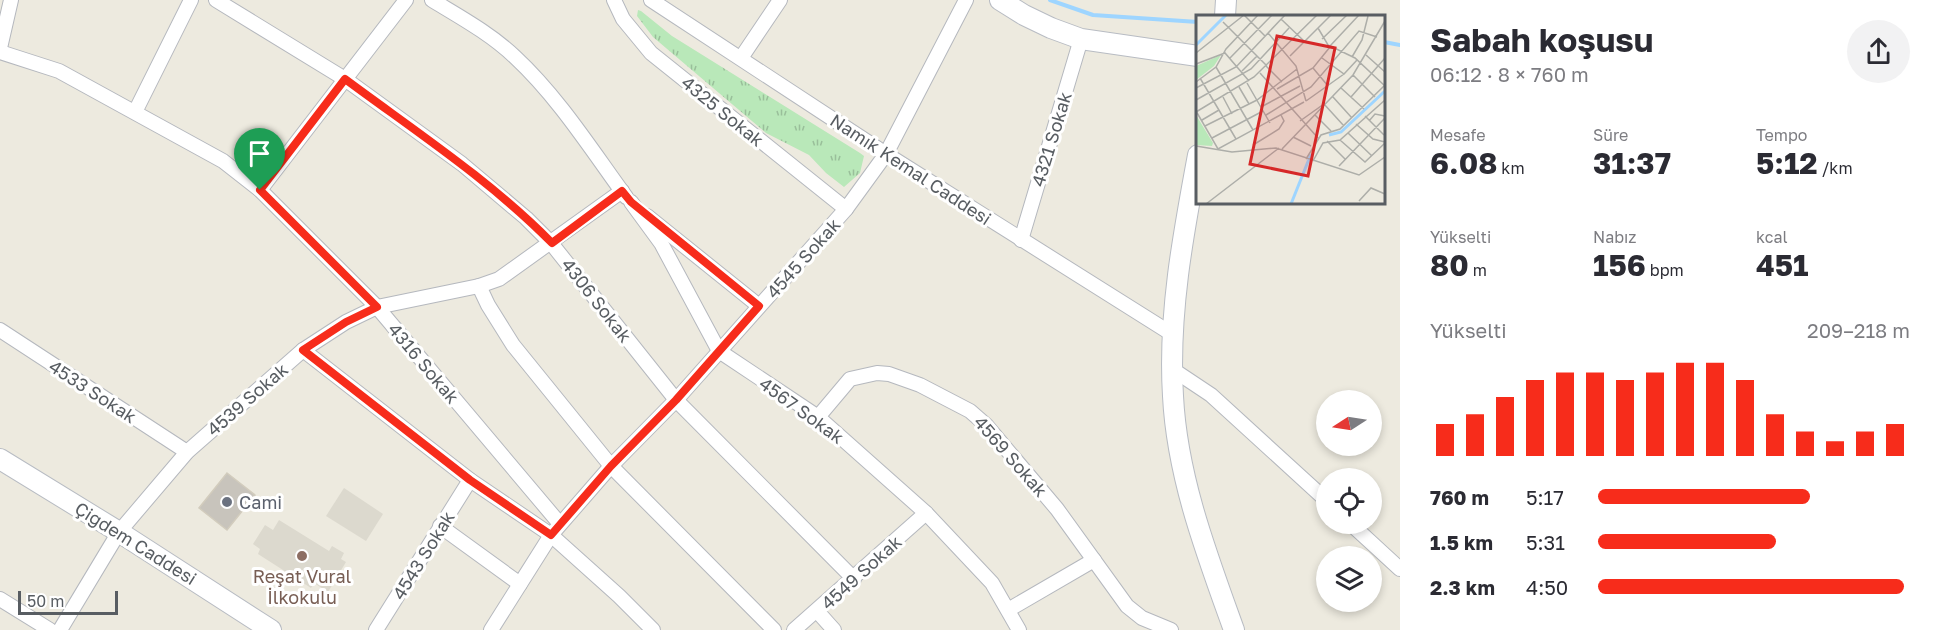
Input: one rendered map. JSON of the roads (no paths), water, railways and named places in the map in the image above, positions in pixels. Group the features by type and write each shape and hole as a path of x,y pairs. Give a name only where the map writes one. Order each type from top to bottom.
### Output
{"street":[{"path":"0,50 11,0"},
{"path":"135,112 191,0"},
{"name":"4306 Sokak","path":"216,0 345,79 462,165 526,218 552,243 676,400 854,579"},
{"path":"260,190 406,0"},
{"path":"432,0 471,24 514,56 577,130 626,197 759,306"},
{"name":"4325 Sokak","path":"614,0 623,19 651,53 846,209"},
{"name":"Namık Kemal Caddesi","path":"651,0 886,154 1172,334"},
{"path":"741,58 780,0"},
{"name":"4545 Sokak","path":"492,630 555,530 611,466 676,400 846,209 886,154 966,0"},
{"path":"1000,0 1051,28 1081,39 1196,56"},
{"path":"1225,15 1226,0"},
{"name":"4321 Sokak","path":"1021,240 1081,39"},
{"name":"4316 Sokak","path":"0,50 59,70 223,161 260,190 377,307 555,530"},
{"path":"1196,161 1182,240 1172,334 1176,426 1189,493 1209,560 1234,630"},
{"name":"4539 Sokak","path":"60,630 119,532 187,452 303,350 346,322 377,307 479,286 499,279 626,197"},
{"name":"4567 Sokak","path":"626,197 661,243 719,351 818,417 927,513 992,583 1019,630"},
{"path":"479,286 513,345 611,466 774,630"},
{"name":"4533 Sokak","path":"2,335 187,452"},
{"path":"303,350 470,480 555,530 653,630"},
{"path":"1172,369 1211,395 1316,492"},
{"name":"4569 Sokak","path":"818,417 850,378 866,374 889,374 920,385 970,411 986,425 1050,502 1127,606 1142,618 1171,630"},
{"name":"Çiğdem Caddesi","path":"0,459 271,630"},
{"name":"4543 Sokak","path":"376,630 470,480"},
{"name":"4549 Sokak","path":"794,630 927,513"},
{"path":"440,526 520,584"},
{"path":"1362,534 1400,569"},
{"path":"1008,610 1094,560"},
{"path":"0,599 50,630"},
{"path":"817,611 834,630"}],"waterway":[{"path":"1050,0 1093,15 1196,22"},
{"path":"1385,42 1400,45"}],"place":[{"name":"Cami","path":"227,502"},
{"name":"Reşat Vural İlkokulu","path":"302,556"}]}
